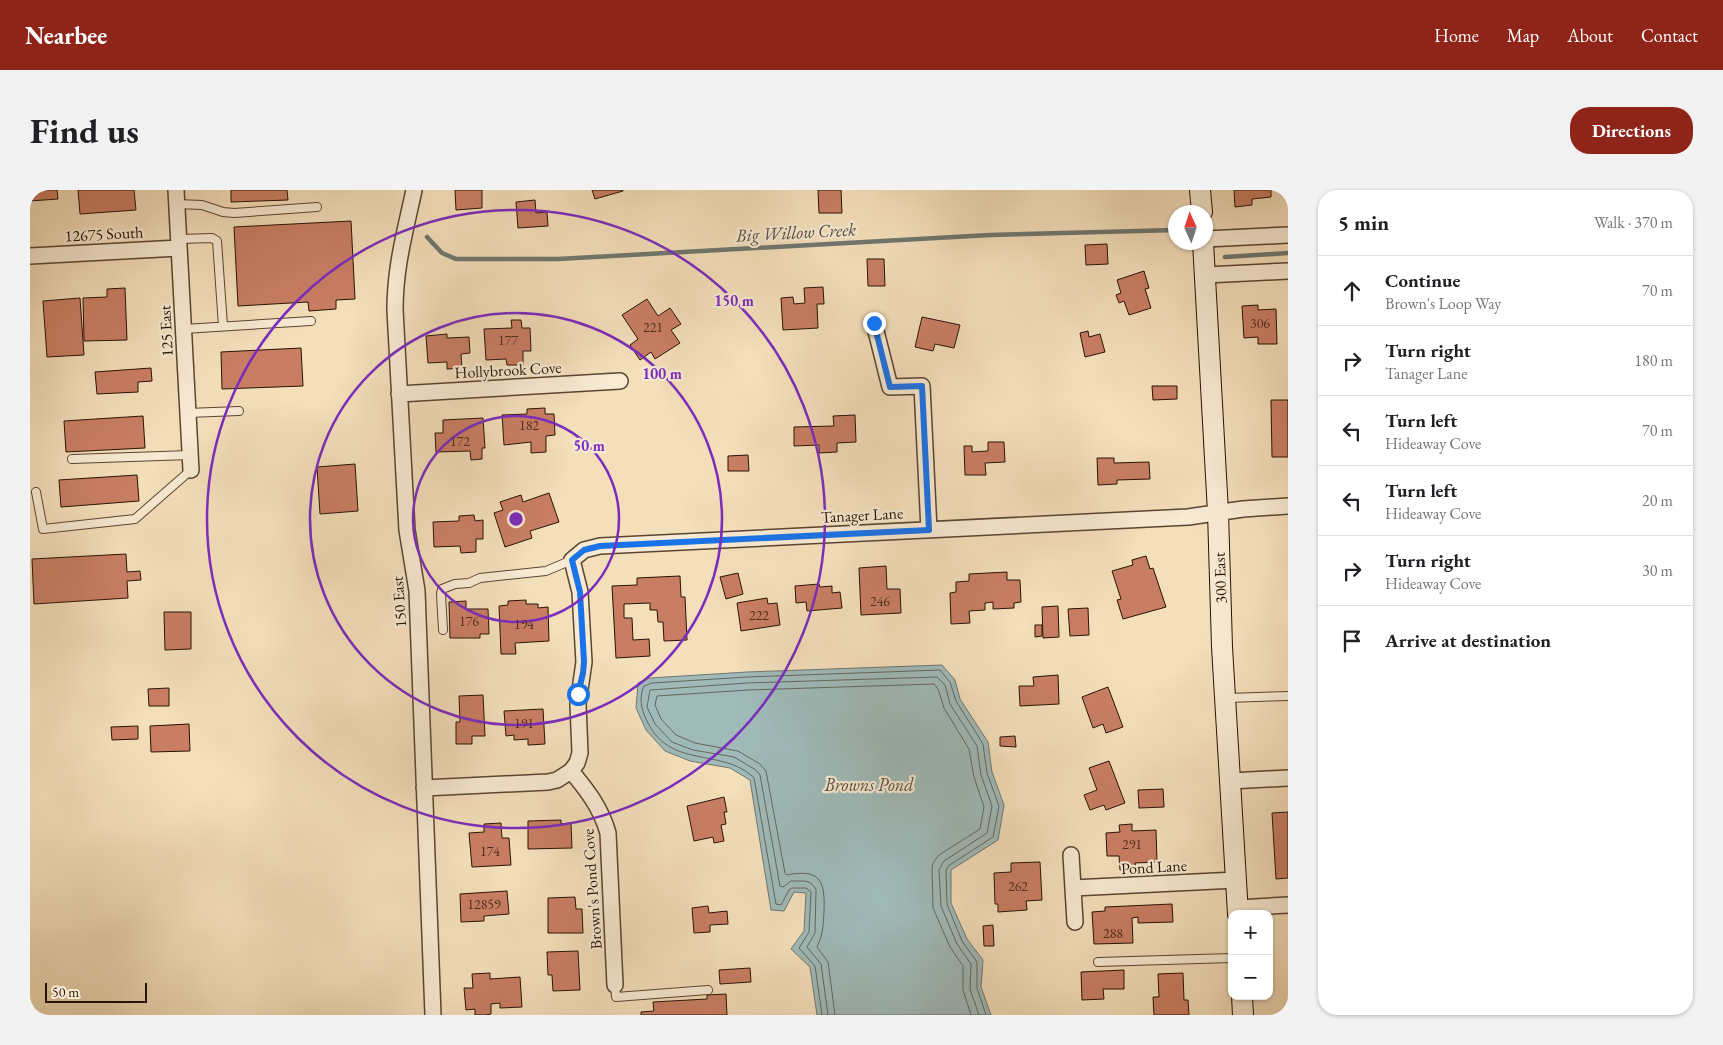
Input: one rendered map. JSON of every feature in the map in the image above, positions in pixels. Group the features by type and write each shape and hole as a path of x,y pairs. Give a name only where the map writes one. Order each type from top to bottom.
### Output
{"main road":[{"path":"1200,190 1201,205"},
{"name":"300 East","path":"1205,250 1218,512 1225,699 1238,910"},
{"path":"1242,1000 1243,1015"}],"street":[{"name":"150 East","path":"414,190 397,264 395,287 407,530 417,591 433,1015"},
{"name":"125 East","path":"177,197 191,462"},
{"path":"1213,240 1288,235"},
{"name":"12675 South","path":"30,256 179,243"},
{"path":"1206,275 1288,271"},
{"path":"874,323 890,387 922,386 929,530"},
{"name":"Hollybrook Cove","path":"399,394 620,381"},
{"name":"Tanager Lane","path":"572,560 584,550 600,546 1188,517 1218,512 1288,506"},
{"path":"424,788 548,782 557,780 571,771 577,762 580,753 578,704 584,662 580,592 572,560"},
{"name":"Brown's Pond Cove","path":"571,771 595,802 603,816 608,832 615,985"},
{"path":"1230,781 1288,778"},
{"path":"1071,855 1075,922"},
{"name":"Pond Lane","path":"1073,888 1236,880"},
{"path":"1246,910 1288,905"}],"lane":[{"path":"177,197 223,212 234,213 317,207"},
{"path":"179,243 212,238 217,241 222,326"},
{"path":"184,328 311,321"},
{"path":"188,413 239,411"},
{"path":"72,459 191,462"},
{"path":"36,492 43,529 135,520 191,462"},
{"path":"443,630 442,589 448,586 469,583 480,578 546,571 572,560"},
{"path":"1225,699 1288,696"},
{"path":"1098,962 1228,958"},
{"path":"615,985 616,997 708,990"}],"water":[{"name":"Browns Pond","path":"942,665 955,680 960,699 988,742 992,772 1004,805 998,840 951,870 951,903 967,939 983,960 981,987 991,1015 817,1015 810,967 791,949 804,931 806,893 794,892 784,911 771,910 750,780 730,768 690,761 665,751 646,730 636,708 638,683 650,678 747,672"}],"building":[{"path":"30,190 57,190 58,199 30,201"},
{"path":"78,190 134,190 136,210 80,214"},
{"path":"231,190 287,190 288,200 231,202"},
{"path":"455,190 482,190 482,208 456,210"},
{"path":"592,190 623,190 623,191 595,199"},
{"path":"818,190 841,190 842,213 819,213"},
{"path":"1234,190 1271,190 1271,197 1252,199 1252,205 1235,207"},
{"path":"535,200 536,213 547,212 548,226 518,228 516,202"},
{"path":"351,221 355,299 336,300 336,309 309,311 308,302 238,306 234,227"},
{"path":"1107,244 1108,264 1086,265 1085,245"},
{"path":"867,259 884,259 885,286 868,286"},
{"path":"1144,271 1149,288 1145,289 1151,308 1129,315 1124,301 1119,303 1116,295 1121,293 1117,280"},
{"path":"823,287 824,304 817,304 818,328 783,330 781,298 793,297 794,304 805,303 804,288"},
{"path":"125,288 127,340 84,341 83,298 107,297 107,289"},
{"path":"80,298 84,355 47,357 43,301"},
{"path":"647,299 658,316 670,308 681,324 671,330 680,343 655,359 651,352 640,360 630,345 638,339 622,315"},
{"path":"1258,305 1258,310 1276,309 1277,344 1258,344 1258,337 1244,338 1242,306"},
{"path":"922,317 960,325 954,348 935,344 933,351 915,347"},
{"path":"511,320 521,320 522,328 530,328 531,351 523,351 523,365 507,365 506,359 486,360 484,329 512,328"},
{"path":"1088,331 1089,337 1100,334 1105,352 1085,357 1080,333"},
{"path":"447,334 447,338 469,337 470,353 461,354 462,368 447,369 447,362 428,363 426,336"},
{"path":"301,348 303,386 222,389 221,352"},
{"path":"151,368 152,381 138,382 138,392 97,394 95,372"},
{"path":"1152,386 1177,386 1177,399 1153,400"},
{"path":"1271,400 1288,400 1288,457 1272,457"},
{"path":"545,408 545,414 554,414 555,435 546,436 546,452 531,453 531,442 504,445 502,415 527,414 527,409"},
{"path":"855,415 856,442 837,443 837,452 819,453 819,445 794,446 794,427 834,426 833,416"},
{"path":"143,416 145,448 66,452 64,421"},
{"path":"483,418 485,448 482,448 482,459 471,460 470,451 436,452 435,433 443,433 443,420"},
{"path":"988,442 1004,442 1005,462 985,463 986,475 965,475 964,446 972,446 972,452 988,451"},
{"path":"748,455 749,471 728,471 728,456"},
{"path":"1097,458 1114,458 1114,463 1149,462 1150,479 1117,480 1117,484 1098,485"},
{"path":"355,464 358,511 320,514 317,467"},
{"path":"137,475 139,501 61,507 59,480"},
{"path":"549,493 559,522 530,531 532,538 505,547 494,513 503,510 500,502 521,495 523,502"},
{"path":"474,515 475,521 483,520 483,539 476,539 476,552 461,553 460,546 434,547 433,522 459,521 459,516"},
{"path":"126,554 127,572 140,571 141,580 127,581 128,598 34,604 32,559"},
{"path":"1146,556 1150,569 1153,568 1166,607 1123,619 1117,600 1121,599 1112,571 1133,565 1132,560"},
{"path":"886,566 887,589 900,589 901,613 861,615 859,568"},
{"path":"1007,572 1007,580 1020,580 1021,602 1014,603 1014,608 993,609 993,602 985,603 985,610 969,611 970,623 951,624 950,593 956,592 956,582 969,581 969,574"},
{"path":"738,573 743,594 726,599 720,577"},
{"path":"680,576 681,597 685,597 687,640 664,641 663,622 658,622 657,610 650,610 650,603 624,604 624,618 632,618 633,640 649,639 650,656 616,658 612,586 637,585 637,578"},
{"path":"819,584 820,587 832,586 832,593 840,592 842,608 807,611 806,602 796,603 795,586"},
{"path":"767,598 768,604 777,603 780,625 741,631 737,603"},
{"path":"526,600 526,604 538,604 538,608 548,607 549,641 515,643 516,654 501,654 499,606 508,605 508,601"},
{"path":"466,601 466,609 488,609 489,634 480,634 480,638 450,638 449,602"},
{"path":"1058,606 1059,637 1043,638 1042,607"},
{"path":"1088,608 1089,635 1070,636 1068,609"},
{"path":"164,612 191,612 191,649 165,650"},
{"path":"1035,625 1042,625 1042,636 1035,637"},
{"path":"1058,675 1059,704 1020,706 1019,686 1034,686 1033,677"},
{"path":"1108,687 1123,727 1106,733 1103,724 1093,728 1082,697"},
{"path":"169,688 169,706 149,706 148,689"},
{"path":"483,695 485,736 472,736 472,744 456,744 456,722 460,722 459,696"},
{"path":"543,709 545,744 528,745 528,739 514,740 514,735 506,736 504,711"},
{"path":"189,724 190,751 151,752 150,726"},
{"path":"138,726 138,739 112,740 111,727"},
{"path":"1015,736 1016,747 1000,746 1000,737"},
{"path":"1109,761 1125,803 1106,810 1104,805 1090,810 1084,795 1097,790 1089,768"},
{"path":"1163,789 1164,807 1139,808 1138,790"},
{"path":"724,797 727,812 724,812 726,824 721,825 724,841 714,843 713,837 694,841 687,806"},
{"path":"1288,812 1288,878 1276,879 1272,813"},
{"path":"561,820 561,824 571,823 572,848 528,849 528,821"},
{"path":"501,823 502,838 509,838 511,865 472,867 469,833 484,832 484,824"},
{"path":"1132,824 1132,831 1156,830 1157,862 1135,863 1136,869 1120,870 1119,856 1107,856 1106,833 1120,832 1119,825"},
{"path":"1040,862 1042,900 1026,901 1027,910 998,912 998,904 995,904 994,873 1011,872 1011,863"},
{"path":"507,891 509,914 484,916 484,921 461,922 460,894"},
{"path":"575,897 576,909 582,909 583,933 548,933 548,898"},
{"path":"1172,904 1173,922 1138,923 1138,917 1132,918 1133,943 1094,944 1092,912 1105,911 1105,907"},
{"path":"708,906 709,913 727,911 728,924 710,925 710,932 694,933 692,908"},
{"path":"993,925 994,946 984,946 983,926"},
{"path":"578,951 580,990 553,991 552,975 548,975 547,952"},
{"path":"750,968 751,982 720,984 719,970"},
{"path":"1124,970 1124,989 1103,989 1104,999 1082,1000 1081,972"},
{"path":"490,973 490,979 520,977 522,1007 500,1008 500,1003 491,1004 491,1014 485,1015 475,1015 475,1009 466,1010 464,988 473,988 472,974"},
{"path":"1183,973 1184,1000 1188,1000 1189,1015 1154,1015 1153,997 1159,997 1158,974"},
{"path":"726,994 727,1015 641,1015 641,1012 654,1011 653,1002 707,999 707,995"}],"waterway":[{"name":"Big Willow Creek","path":"427,237 442,253 456,259 558,259 990,235 1168,230"},
{"name":"Big Willow Creek","path":"1225,257 1288,253"}],"route":[{"path":"578,694 584,662 580,592 572,560 584,550 600,546 929,530 922,386 890,387 874,323"}]}
